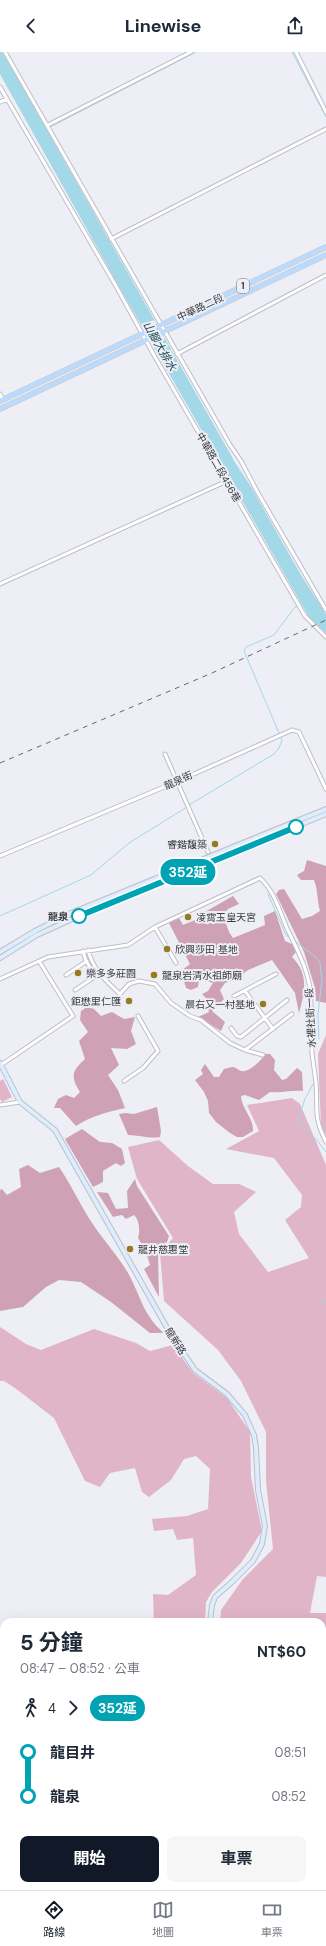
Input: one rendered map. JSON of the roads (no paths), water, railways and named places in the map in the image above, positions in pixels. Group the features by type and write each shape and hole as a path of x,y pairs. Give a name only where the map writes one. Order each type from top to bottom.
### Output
{"main road":[{"name":"中華路二段","path":"160,325 326,247"},
{"name":"中華路二段","path":"164,332 326,255"},
{"name":"1","path":"1,400 160,325"},
{"name":"1","path":"0,409 164,332"}],"street":[{"path":"5,52 48,125 164,332 230,445 241,461 326,610"},
{"path":"48,125 191,52"},
{"path":"296,52 326,112"},
{"name":"中華路二段456巷","path":"0,87 292,593 309,621 326,637"},
{"path":"0,102 7,99"},
{"path":"111,239 326,129"},
{"path":"178,354 326,275"},
{"path":"0,394 1,400"},
{"path":"0,584 227,481"},
{"name":"龍泉街","path":"0,856 176,782 292,730 299,732 326,789"},
{"path":"164,754 209,855 210,861 192,870 189,876 222,857"},
{"path":"287,833 288,828 326,809"},
{"path":"0,958 38,932 120,900 222,857 287,833 326,814"},
{"path":"0,952 118,893 190,865 209,855 306,819"},
{"path":"255,844 276,833 276,829"},
{"name":"水裡社街一段","path":"155,927 260,878 268,885 298,952 310,988 312,1055 316,1084 316,1107 318,1126 326,1142"},
{"path":"118,893 120,900"},
{"path":"0,979 55,956 125,945 155,927 176,963"},
{"path":"88,950 96,970 104,981 120,994 129,984 139,981 154,984 171,1003 190,1016 201,1020 230,1043 245,1050 263,1055"},
{"path":"75,990 95,976 83,951"},
{"path":"0,1064 73,1016 40,961"},
{"path":"66,975 87,961"},
{"path":"234,996 276,974"},
{"path":"245,991 273,1029"},
{"path":"231,1028 239,1037 241,1037 287,1000"},
{"path":"245,1050 292,1014"},
{"path":"124,1081 148,1063 149,1060 158,1052 138,1016"},
{"name":"龍新路","path":"0,1064 20,1102 55,1130 170,1333 199,1375 227,1394 245,1416 254,1434 258,1490 264,1520 262,1544 253,1561 215,1597 212,1605 210,1618"},
{"path":"0,1105 20,1102"}],"water":[{"name":"山腳大排水","path":"0,52 2,52 26,93 236,464 250,485 301,575 326,614 326,633 309,617 117,283 0,74"}],"waterway":[{"path":"50,127 196,52"},
{"path":"292,52 326,117"},
{"path":"189,805 274,754 279,748 282,740 244,651 246,647 274,635 295,607 302,604"},
{"path":"0,916 91,875 129,843 187,807"},
{"path":"268,894 286,935 290,938"},
{"path":"296,942 317,958 320,963 322,980 318,1014 319,1039"},
{"path":"313,1084 305,1099 298,1120 326,1152"},
{"path":"321,1306 326,1300"}],"railway":[{"path":"0,763 212,673 326,620"}],"place":[{"name":"睿鍇馥築","path":"215,844"},
{"name":"龍泉","path":"79,916"},
{"name":"凌霄玉皇天宮","path":"188,917"},
{"name":"欣興莎田 基地","path":"167,949"},
{"name":"樂多多莊園","path":"78,973"},
{"name":"龍泉岩清水祖師廟","path":"154,975"},
{"name":"鉅懋里仁匯","path":"129,1001"},
{"name":"晨右又一村基地","path":"263,1004"},
{"name":"龍井慈惠堂","path":"130,1249"}]}
